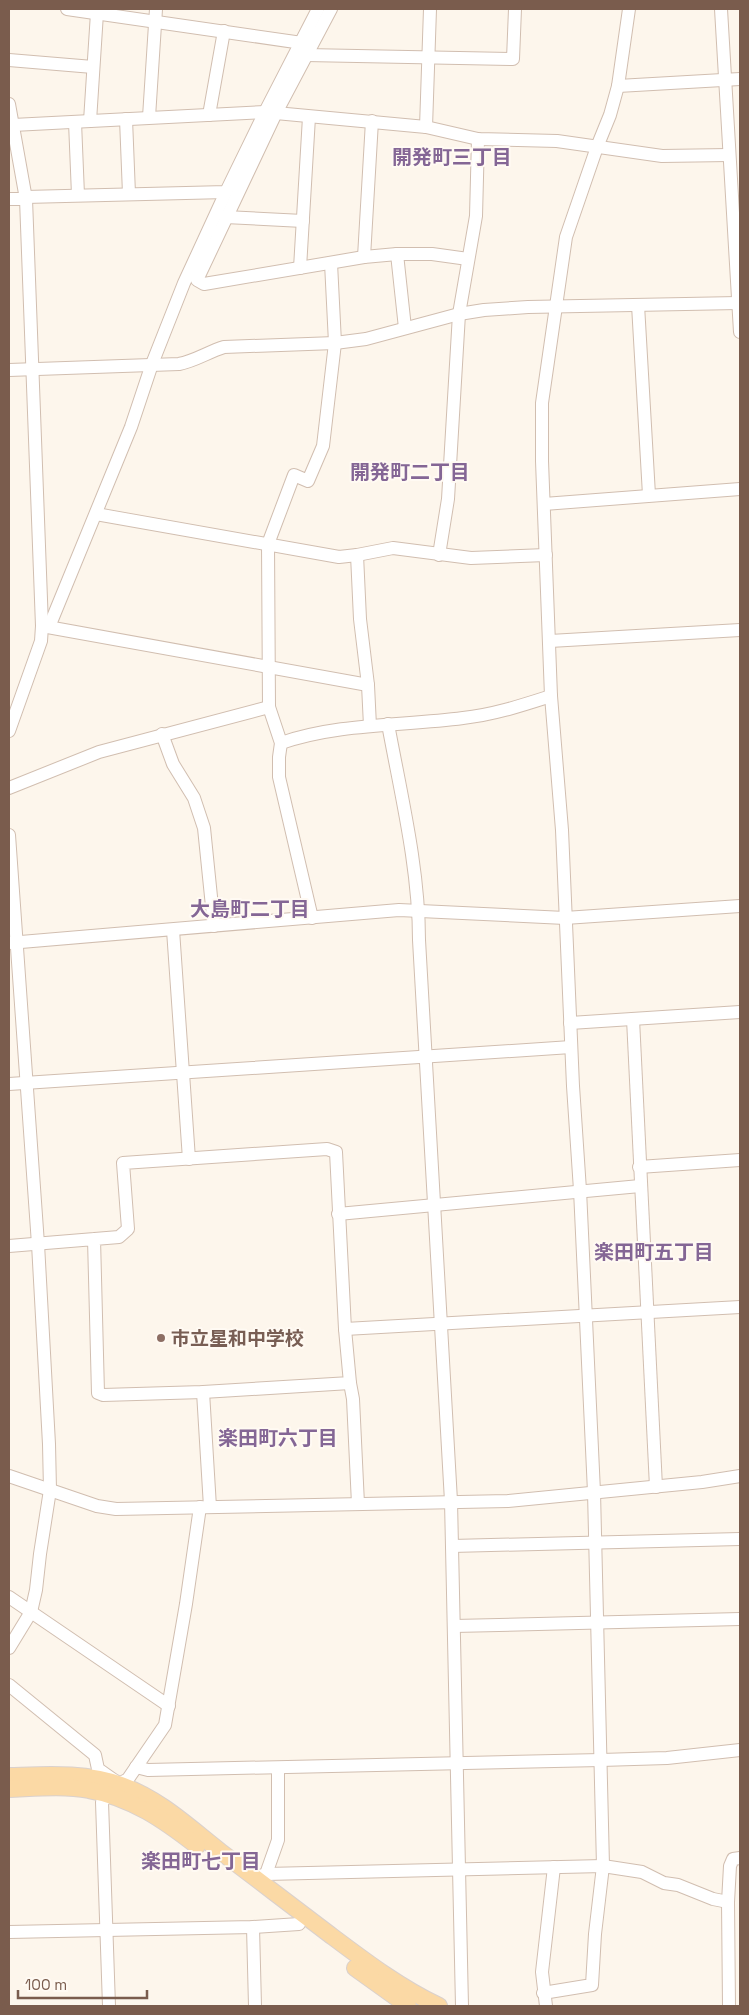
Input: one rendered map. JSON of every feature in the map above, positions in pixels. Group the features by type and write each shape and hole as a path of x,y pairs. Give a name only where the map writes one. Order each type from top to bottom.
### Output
{"main road":[{"path":"9,1776 61,1774 91,1778 114,1789 129,1801 168,1824 377,1985 408,2006"},
{"path":"9,1789 59,1787 136,1791 174,1813 260,1876 385,1976 412,1993 439,2006"}],"street":[{"path":"67,9 97,13 156,15 304,49 428,57 513,59 515,9"},
{"path":"304,49 318,9"},
{"path":"9,731 45,627 96,514 131,427 152,364 184,283 226,192 304,49 330,9"},
{"path":"426,127 430,9"},
{"path":"543,1993 592,1985 595,1934 603,1866 594,1492 562,830 551,696 542,403 566,237 610,115 618,86 629,9"},
{"path":"721,9 740,332"},
{"path":"90,121 97,13"},
{"path":"149,117 156,15"},
{"path":"209,115 224,31"},
{"path":"9,60 93,68"},
{"path":"618,86 740,80"},
{"path":"9,104 26,198 32,369 45,627"},
{"path":"270,113 197,280 204,284 364,257 397,254 432,254 468,260"},
{"path":"13,125 149,117 270,113 426,127 478,139 547,141 662,156 729,155"},
{"path":"300,268 309,117"},
{"path":"126,119 129,194"},
{"path":"75,122 78,196"},
{"path":"364,257 372,122"},
{"path":"439,555 448,499 459,314 476,216 478,139"},
{"path":"9,199 226,192"},
{"path":"225,217 303,221"},
{"path":"397,254 405,328"},
{"path":"312,918 279,777 281,743 269,707 268,544 294,475 308,481 322,446 326,404 330,397 336,342 331,263"},
{"path":"9,370 179,364 192,361 210,351 224,347 366,339 459,314 484,310 738,303"},
{"path":"638,305 649,495"},
{"path":"544,504 740,489"},
{"path":"96,514 339,557 393,548 471,558 546,555"},
{"path":"357,555 360,618 368,685 370,726"},
{"path":"45,627 368,685"},
{"path":"550,641 740,630"},
{"path":"281,743 302,736 370,726 464,718 518,706 551,696"},
{"path":"9,788 99,752 269,707"},
{"path":"388,724 414,869 419,911 418,940 451,1501 462,2006"},
{"path":"162,734 173,764 194,798 204,828 214,926"},
{"path":"9,834 13,943 38,1244 50,1444 50,1490 36,1590 31,1612 9,1648"},
{"path":"13,943 399,910 565,918 740,906"},
{"path":"173,930 189,1159"},
{"path":"570,1023 740,1012"},
{"path":"633,1019 656,1487"},
{"path":"9,1084 571,1047"},
{"path":"9,1246 119,1237 128,1229 123,1164 327,1149 336,1152 345,1329 353,1400 358,1504"},
{"path":"639,1168 740,1160"},
{"path":"338,1214 580,1190 640,1186"},
{"path":"94,1239 98,1393 103,1395 203,1392 350,1383"},
{"path":"345,1329 740,1307"},
{"path":"109,2006 102,1802 128,1778 165,1726 205,1507 203,1392"},
{"path":"9,1476 97,1506 116,1509 508,1501 656,1487 740,1476"},
{"path":"452,1546 740,1540"},
{"path":"9,1597 169,1706"},
{"path":"454,1626 740,1619"},
{"path":"9,1685 95,1754 98,1769 114,1789"},
{"path":"136,1767 148,1770 601,1760 668,1758 740,1750"},
{"path":"278,1768 278,1840 260,1876 603,1866 642,1872 664,1883 678,1885 713,1899 732,1910"},
{"path":"729,2006 732,1910 730,1866 733,1859 740,1858"},
{"path":"546,2006 542,1972 554,1867"},
{"path":"9,1932 253,1927 299,1924"},
{"path":"253,1927 255,2006"}],"place":[{"name":"市立星和中学校","path":"161,1338"}],"district":[{"name":"開発町三丁目","path":"452,157"},
{"name":"開発町二丁目","path":"410,472"},
{"name":"大島町二丁目","path":"250,909"},
{"name":"楽田町五丁目","path":"654,1252"},
{"name":"楽田町六丁目","path":"278,1438"},
{"name":"楽田町七丁目","path":"201,1861"}]}
